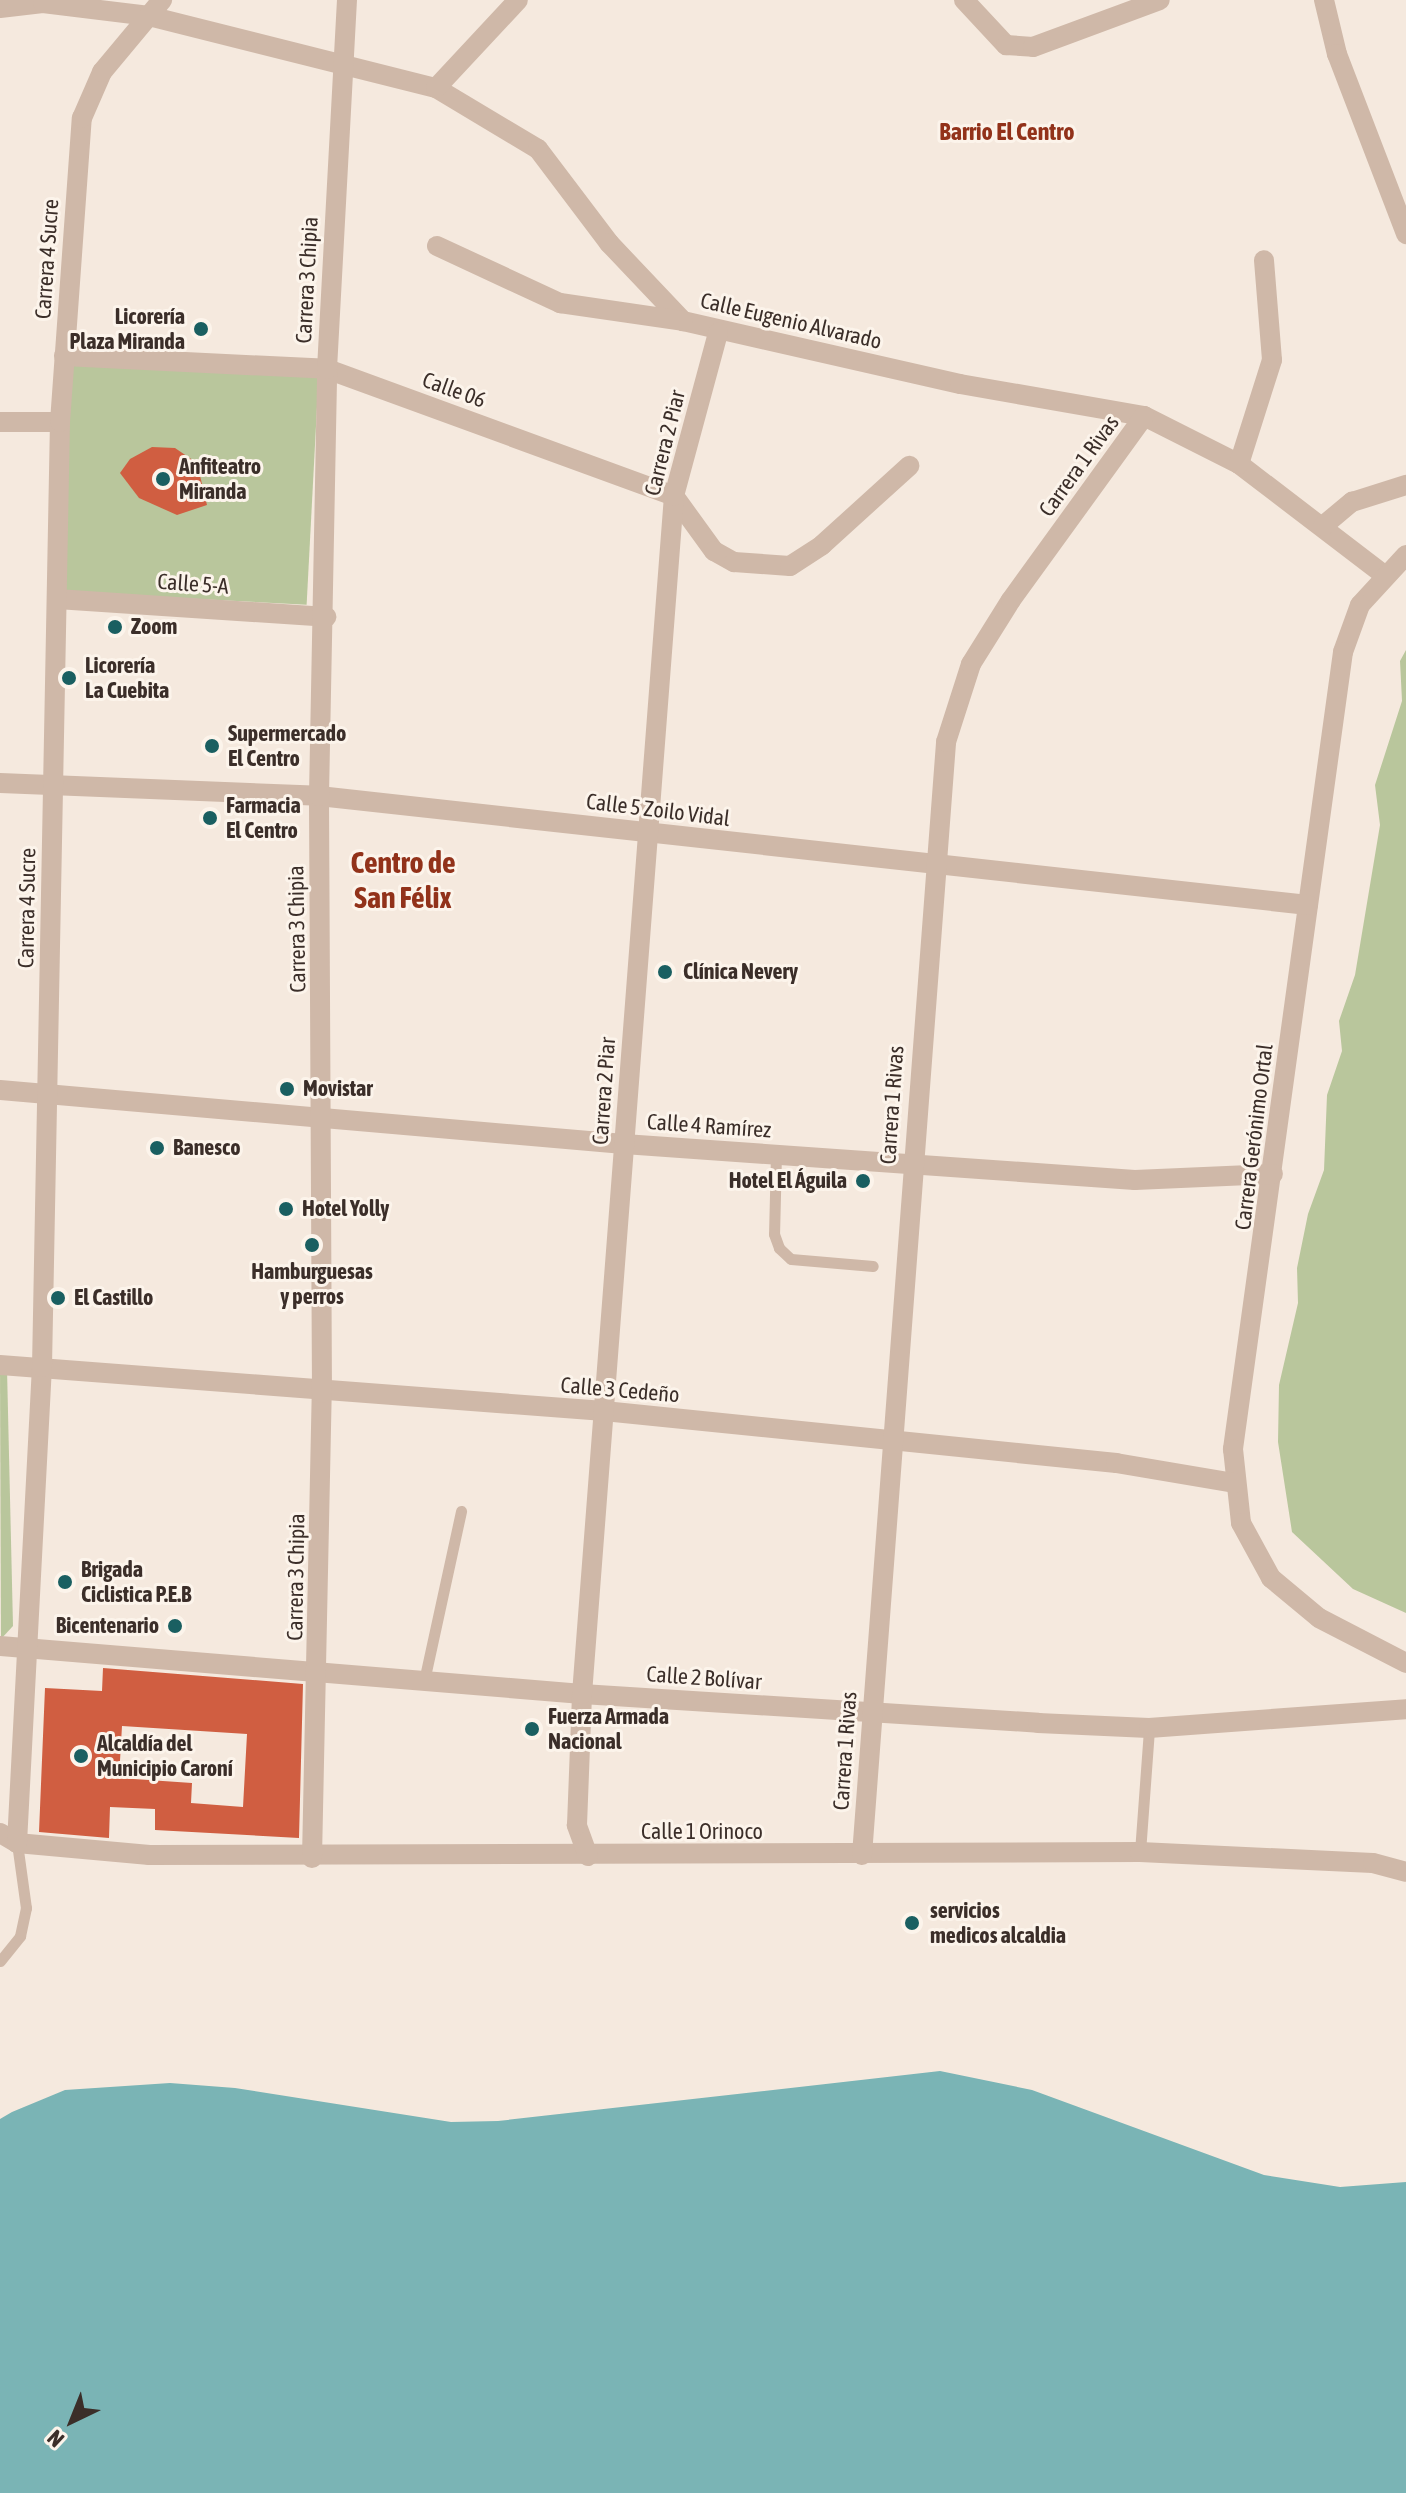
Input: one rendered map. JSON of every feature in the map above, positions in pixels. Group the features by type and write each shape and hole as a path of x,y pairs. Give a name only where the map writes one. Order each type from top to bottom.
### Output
{"street":[{"name":"Carrera 3 Chipia","path":"312,1858 319,1673 322,1393 324,1120 319,796 326,617 327,369 341,64 347,0"},
{"path":"436,88 518,0"},
{"path":"964,0 1006,45 1033,47 1160,0"},
{"path":"1324,0 1337,54 1406,234"},
{"name":"Calle Eugenio Alvarado","path":"0,8 43,1 155,8 341,64 436,88 538,149 609,243 683,321 718,333 1144,416 1239,464 1384,575"},
{"name":"Carrera 4 Sucre","path":"9,1838 25,1647 42,1367 60,422 82,118 102,72 155,8"},
{"path":"437,246 560,303 683,321"},
{"path":"1239,464 1272,360 1264,260"},
{"name":"Carrera 2 Piar","path":"588,1856 577,1825 582,1694 674,496 718,333"},
{"name":"Calle 06","path":"64,356 327,369 674,496"},
{"name":"Carrera 1 Rivas","path":"862,1855 934,867 946,742 971,664 1011,600 1144,416"},
{"path":"0,422 60,422"},
{"path":"674,496 714,551 734,562 790,566 822,545 909,466"},
{"path":"1323,526 1364,497 1406,485"},
{"name":"Carrera Gerónimo Ortal","path":"1406,555 1384,575 1360,605 1343,652 1233,1449 1234,1483 1249,1543 1285,1593 1319,1618 1406,1663"},
{"name":"Calle 5-A","path":"57,599 326,617"},
{"name":"Calle 5 Zoilo Vidal","path":"0,783 319,796 934,867 1308,905"},
{"name":"Calle 4 Ramírez","path":"0,1090 624,1144 912,1161 1135,1180 1273,1174"},
{"name":"Calle 3 Cedeño","path":"0,1365 322,1393 604,1411 1116,1463 1234,1483"},
{"name":"Calle 2 Bolívar","path":"0,1646 582,1694 872,1714 1149,1728 1406,1709"},
{"name":"Calle 1 Orinoco","path":"9,1838 149,1855 312,1858 1140,1852 1373,1863 1406,1872"}],"lane":[{"path":"776,1154 774,1234 779,1248 791,1259 873,1266"},
{"path":"424,1681 461,1511"},
{"path":"1140,1852 1149,1728"},
{"path":"0,1961 17,1944 26,1908 9,1838"}],"green space":[{"path":"70,362 319,375 307,605 58,592"},
{"path":"1406,650 1406,1613 1353,1589 1292,1532 1278,1442 1279,1385 1298,1303 1297,1268 1308,1214 1324,1170 1327,1095 1342,1051 1339,1021 1355,975 1380,825 1375,785 1402,701 1400,661"},
{"path":"0,1368 7,1369 13,1626 1,1639"}],"water":[{"path":"940,2071 1032,2090 1264,2175 1340,2187 1406,2182 1406,2493 0,2493 0,2119 12,2112 65,2090 170,2083 235,2088 451,2122 498,2121"}],"building":[{"name":"Anfiteatro Miranda","path":"152,447 175,448 197,463 207,505 177,515 139,498 120,473 130,459"},
{"name":"Alcaldía del Municipio Caroní","path":"103,1668 303,1684 299,1838 155,1830 155,1809 110,1807 109,1838 39,1832 45,1688 102,1691","holes":["122,1726 247,1734 243,1807 191,1803 192,1783 119,1778"]}],"place":[{"name":"Licorería Plaza Miranda","path":"201,329"},
{"name":"Anfiteatro Miranda","path":"163,479"},
{"name":"Zoom","path":"115,627"},
{"name":"Licorería La Cuebita","path":"69,678"},
{"name":"Supermercado El Centro","path":"212,746"},
{"name":"Farmacia El Centro","path":"210,818"},
{"name":"Clínica Nevery","path":"665,972"},
{"name":"Movistar","path":"287,1089"},
{"name":"Banesco","path":"157,1148"},
{"name":"Hotel El Águila","path":"863,1181"},
{"name":"Hotel Yolly","path":"286,1209"},
{"name":"Hamburguesas y perros","path":"312,1245"},
{"name":"El Castillo","path":"58,1298"},
{"name":"Brigada Ciclistica P.E.B","path":"65,1582"},
{"name":"Bicentenario","path":"175,1626"},
{"name":"Fuerza Armada Nacional","path":"532,1729"},
{"name":"Alcaldía del Municipio Caroní","path":"81,1756"},
{"name":"servicios medicos alcaldia","path":"912,1923"}],"district":[{"name":"Barrio El Centro","path":"1007,132"},
{"name":"Centro de San Félix","path":"403,879"}]}
